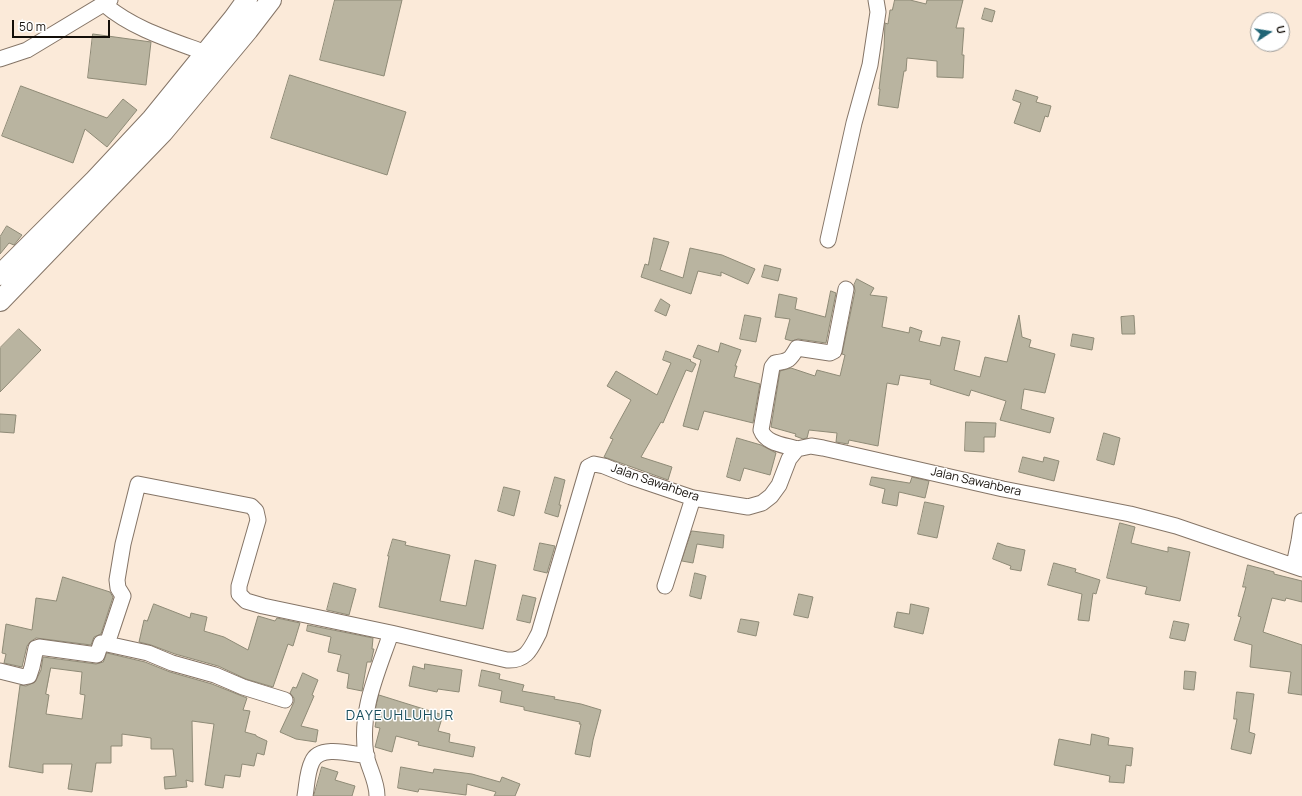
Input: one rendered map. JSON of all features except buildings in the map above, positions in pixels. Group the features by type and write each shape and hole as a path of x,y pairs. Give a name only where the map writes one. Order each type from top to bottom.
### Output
{"main road":[{"path":"0,275 95,180 157,126 206,53 247,0"},
{"path":"0,301 157,126 248,30 271,0"}],"street":[{"path":"828,240 854,123 870,64 878,12 876,0"},
{"path":"0,59 27,50 107,2 115,13 155,35 206,53"},
{"path":"797,449 765,438 761,430 772,367 775,363 788,361 797,348 830,353 834,351 846,289"},
{"name":"Jalan Sawahbera","path":"391,633 507,660 522,658 528,653 539,633 588,467 594,464 604,466 631,477 693,498 748,507 762,503 771,496 779,485 789,459 797,449 811,446 1003,489 1130,514 1176,526 1298,567"},
{"path":"107,644 123,596 118,588 117,580 123,544 138,484 251,506 256,512 258,520 239,586 240,594 246,601 263,606 391,633 379,664 365,716 364,736 366,756 377,786 377,796"},
{"path":"665,586 693,498"},
{"path":"1298,567 1299,541 1302,521"},
{"path":"0,671 24,677 29,676 36,648 39,647 97,655 100,643 148,653 172,663 215,675 243,687 285,700"},
{"path":"305,796 312,761 318,754 326,751 366,756"}],"district":[{"name":"DAYEUHLUHUR","path":"400,716"}]}
